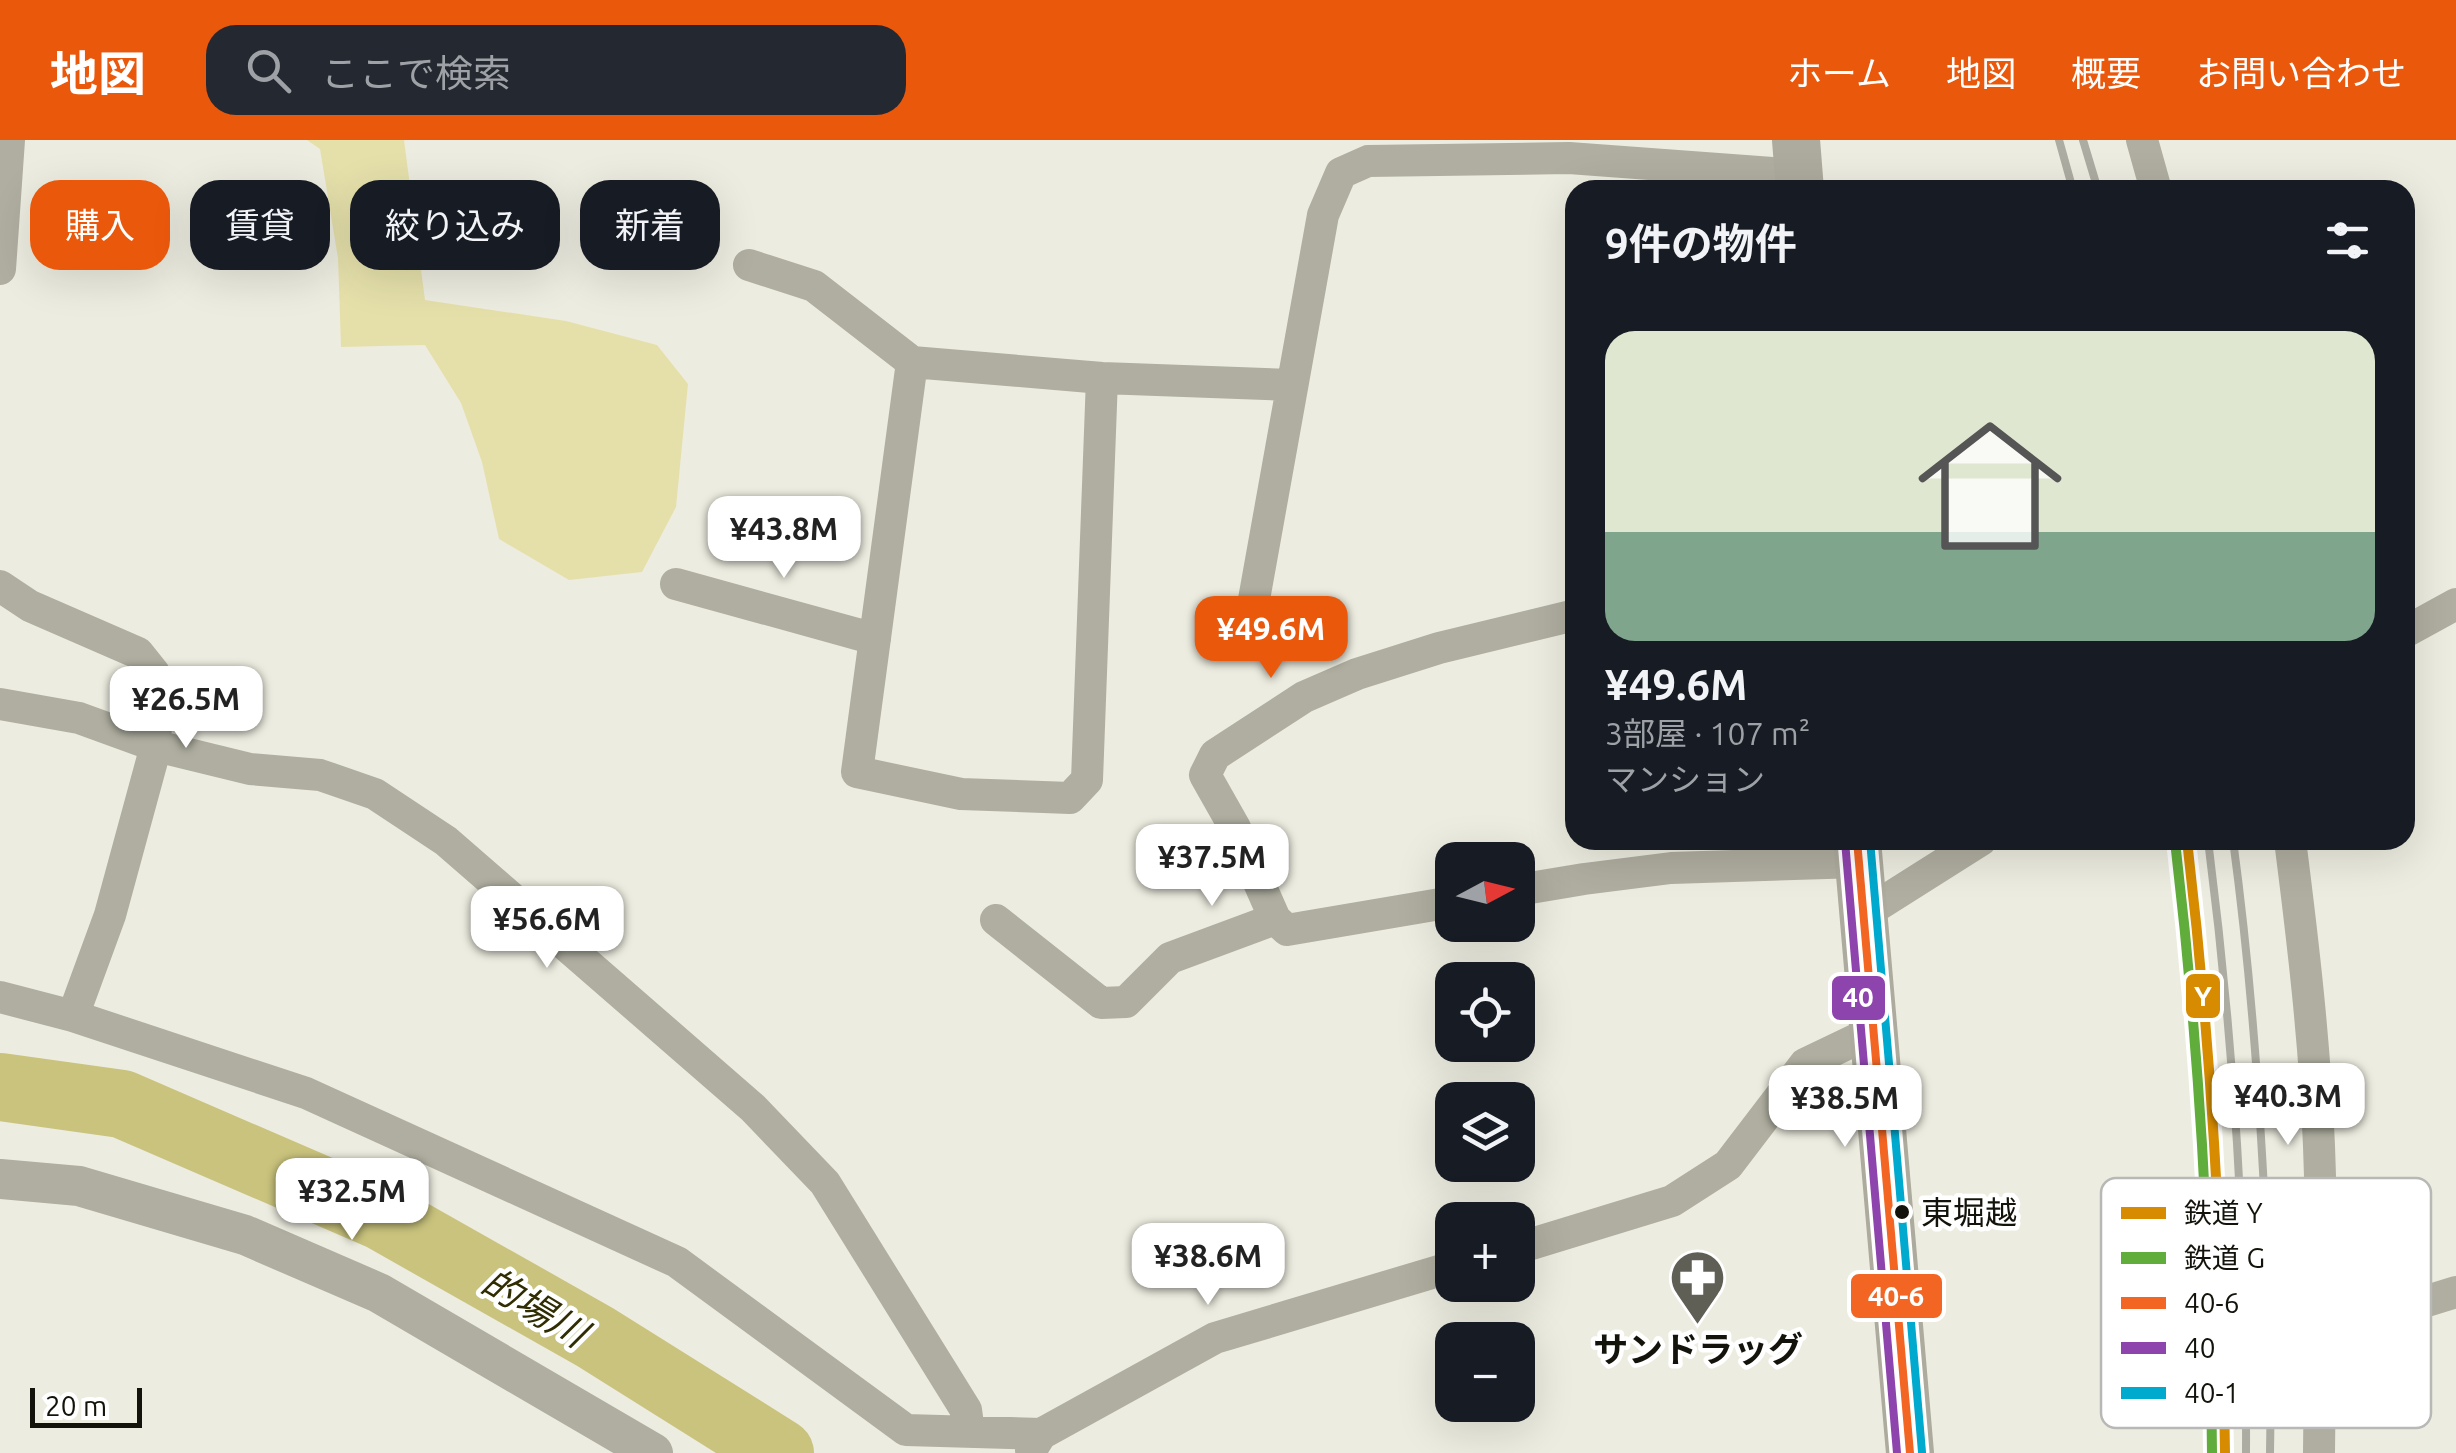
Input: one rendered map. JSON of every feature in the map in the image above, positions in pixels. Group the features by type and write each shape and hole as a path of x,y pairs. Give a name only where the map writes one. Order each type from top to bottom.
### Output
{"main road":[{"path":"1858,851 1910,1453"}],"street":[{"path":"0,270 9,140"},
{"path":"2142,140 2153,180"},
{"path":"1253,605 1323,215 1342,173 1368,161 1569,158 1798,168"},
{"path":"749,265 814,286 912,362 1102,378 1292,384"},
{"path":"912,362 857,772 961,794 1070,798 1087,780 1102,378"},
{"path":"676,584 875,639"},
{"path":"0,586 30,606 138,653 154,673 156,746 110,915 73,1016"},
{"path":"2415,627 2456,604"},
{"path":"1435,905 1287,930 1276,918 1235,828 1205,775 1216,755 1304,697 1357,674 1439,648 1565,617"},
{"path":"0,704 79,718 156,746 250,769 320,775 375,794 446,842 753,1108 825,1184 966,1410 970,1432"},
{"path":"1864,914 1965,850"},
{"path":"2291,850 2304,947 2319,1178"},
{"path":"1535,887 1671,868 1858,851"},
{"path":"996,920 1101,1003 1126,1002 1170,958 1276,918"},
{"path":"0,997 73,1016 306,1093 677,1262 906,1430 970,1432 1035,1443 1215,1338 1435,1272"},
{"path":"1535,1243 1672,1201 1728,1165 1804,1064 1874,1031"},
{"path":"0,1179 79,1186 245,1235 380,1293 652,1453"},
{"path":"2431,1300 2456,1292"},
{"path":"2319,1428 2319,1453"}],"shaded area":[{"path":"307,140 404,140 409,180 350,180 350,270 421,270 425,300 566,321 657,345 688,384 676,507 642,572 569,580 499,539 482,462 461,403 425,345 341,347 330,180 325,180 320,149"}],"waterway":[{"name":"的場川","path":"0,1087 122,1104 381,1216 595,1337 780,1453"}],"railway":[{"path":"2059,140 2070,180"},
{"path":"2083,140 2095,180"},
{"path":"2209,850 2225,993 2238,1178"},
{"path":"2234,850 2263,1178"},
{"path":"2246,1428 2246,1453"},
{"path":"2270,1428 2270,1453"}],"rail line":[{"name":"G","path":"2176,850 2203,1178"},
{"name":"Y","path":"2188,850 2216,1178"},
{"name":"G","path":"2212,1428 2212,1453"},
{"name":"Y","path":"2225,1428 2225,1453"}],"transit line":[{"name":"40","path":"1846,850 1897,1453"},
{"name":"40-6","path":"1858,850 1910,1453"},
{"name":"40-1","path":"1871,850 1922,1452"}],"place":[{"name":"東堀越","path":"1902,1212"},
{"name":"サンドラッグ","path":"1698,1327"}]}
